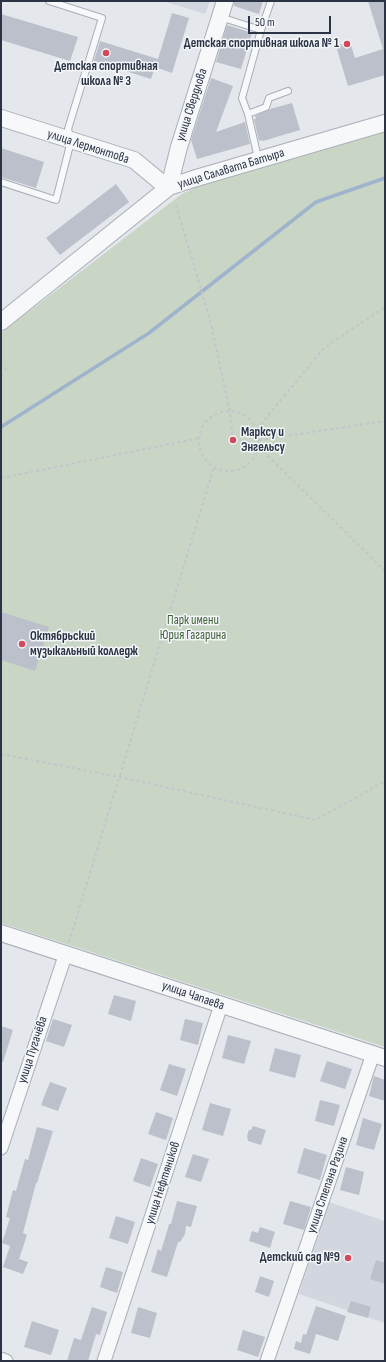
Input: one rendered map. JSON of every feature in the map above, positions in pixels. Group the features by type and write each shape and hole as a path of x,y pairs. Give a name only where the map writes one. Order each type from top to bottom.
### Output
{"street":[{"name":"улица Свердлова","path":"169,187 178,147 225,1"},
{"name":"улица Лермонтова","path":"1,118 134,160 163,184 169,187"},
{"name":"улица Салавата Батыра","path":"1,322 169,187 385,123"},
{"name":"улица Чапаева","path":"1,933 379,1056"},
{"name":"улица Пугачёва","path":"1,1148 66,953"},
{"name":"улица Нефтяников","path":"104,1361 221,1005"},
{"name":"улица Степана Разина","path":"267,1361 379,1056"},
{"path":"1,1359 6,1361"}],"lane":[{"path":"1,182 56,200 71,141 68,128 102,18 49,1"},
{"path":"259,160 248,114 242,98 261,30 271,1"},
{"path":"220,17 261,30"},
{"path":"248,114 266,107 269,98 288,91"}],"path":[{"path":"176,205 210,320 230,412 233,440"},
{"path":"257,429 324,348 385,306"},
{"path":"1,362 7,371"},
{"path":"230,412 244,416 252,422 257,429 259,440 259,447 255,456 249,463 241,469 232,471 214,467 207,462 200,446 202,430 207,422 213,416 230,412"},
{"path":"259,440 385,421"},
{"path":"1,478 200,438"},
{"path":"259,447 385,571"},
{"path":"66,953 214,467"},
{"path":"1,754 119,777 316,820 385,781"}],"shaded area":[{"path":"163,1 210,1 205,14"},
{"name":"Детский сад №9","path":"329,1202 385,1221 385,1323 299,1294"}],"green space":[{"name":"Парк имени Юрия Гагарина","path":"385,132 385,1047 1,923 1,333 182,194 198,186"}],"building":[{"path":"234,1 263,1 259,14 234,6"},
{"name":"Детская спортивная школа № 1","path":"368,1 385,1 385,75 348,86 336,46 350,42 355,58 383,49"},
{"path":"172,13 189,18 172,73 155,67 151,79 94,61 100,41 158,59"},
{"path":"1,14 78,37 70,61 1,40"},
{"path":"227,25 252,33 241,69 216,62"},
{"path":"211,78 233,86 216,132 245,122 250,144 197,159 191,140"},
{"path":"292,103 300,130 259,141 254,119 256,119 255,116 270,109"},
{"path":"1,148 44,162 36,188 1,177"},
{"path":"116,184 129,202 60,255 46,238"},
{"name":"Октябрьский музыкальный колледж","path":"1,612 49,627 35,671 1,660"},
{"path":"114,995 136,1001 131,1021 108,1014"},
{"path":"53,1019 72,1025 64,1047 46,1041"},
{"path":"185,1019 203,1023 198,1045 180,1040"},
{"path":"1,1026 13,1030 3,1062 1,1062"},
{"path":"228,1035 251,1041 244,1064 222,1058"},
{"path":"275,1048 301,1055 295,1078 269,1071"},
{"path":"327,1061 352,1069 345,1089 320,1081"},
{"path":"169,1064 186,1069 177,1096 160,1090"},
{"path":"374,1076 385,1080 385,1101 369,1096"},
{"path":"50,1082 67,1088 58,1111 41,1105"},
{"path":"320,1100 340,1105 334,1126 315,1121"},
{"path":"210,1103 231,1109 223,1136 202,1130"},
{"path":"156,1112 173,1118 166,1140 148,1134"},
{"path":"363,1118 382,1124 374,1150 356,1145"},
{"path":"253,1126 266,1130 261,1145 248,1141 247,1136 249,1130 251,1130"},
{"path":"37,1127 53,1131 36,1183 23,1233 27,1235 19,1259 28,1262 23,1274 3,1267 10,1246 2,1243 10,1218 6,1217 13,1190 16,1191 25,1159 28,1160"},
{"path":"304,1148 327,1155 320,1180 297,1173"},
{"path":"193,1154 209,1159 201,1182 185,1177"},
{"path":"141,1158 158,1164 150,1187 133,1181"},
{"path":"346,1167 364,1172 359,1195 340,1190"},
{"path":"177,1201 197,1206 191,1227 186,1226 185,1234 180,1242 178,1242 167,1277 151,1272 158,1249 161,1251 169,1224 171,1224"},
{"path":"290,1201 311,1207 304,1230 283,1224"},
{"path":"116,1216 135,1222 128,1244 109,1238"},
{"path":"260,1227 275,1232 270,1248 249,1241 252,1231 258,1233"},
{"path":"376,1260 385,1263 385,1284 370,1279"},
{"path":"106,1267 123,1272 117,1293 100,1287"},
{"path":"260,1276 274,1281 269,1297 255,1292"},
{"path":"351,1301 371,1307 368,1318 347,1312"},
{"path":"316,1306 346,1316 338,1341 316,1334 310,1354 294,1349 296,1341 301,1343 303,1334 306,1335"},
{"path":"92,1307 107,1312 100,1335 96,1334 88,1361 67,1361 74,1338 81,1340"},
{"path":"138,1307 157,1313 150,1338 131,1333"},
{"path":"32,1321 59,1330 51,1355 24,1347"},
{"path":"243,1330 265,1337 258,1357 237,1350"}],"waterway":[{"path":"1,427 149,333 316,202 385,178"}],"place":[{"name":"Детская спортивная школа № 1","path":"347,44"},
{"name":"Детская спортивная школа № 3","path":"106,53"},
{"name":"Марксу и Энгельсу","path":"233,440"},
{"name":"Октябрьский музыкальный колледж","path":"22,644"},
{"name":"Детский сад №9","path":"348,1258"}]}
